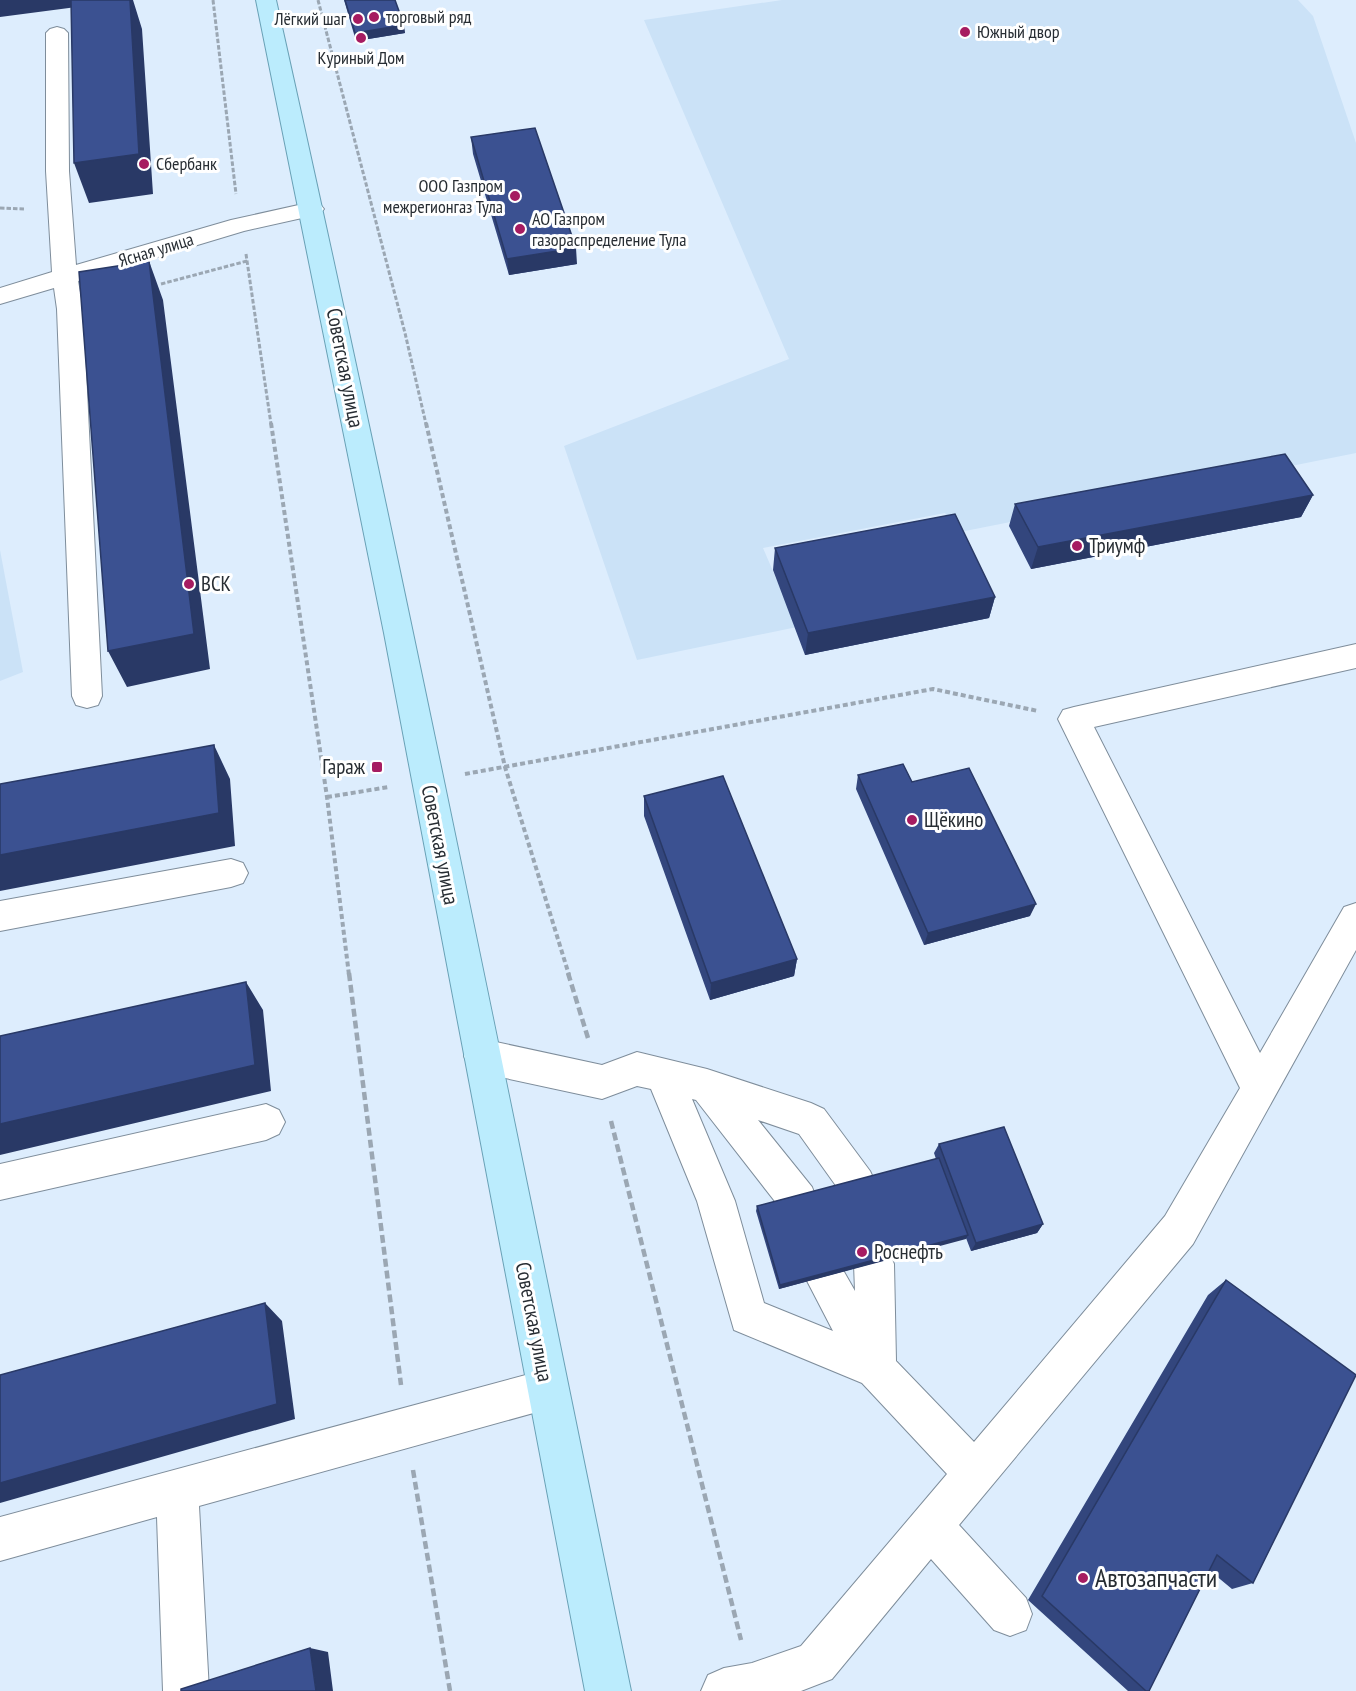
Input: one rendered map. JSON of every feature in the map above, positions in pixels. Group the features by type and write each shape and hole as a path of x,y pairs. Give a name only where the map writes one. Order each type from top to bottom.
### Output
{"main road":[{"name":"Советская улица","path":"266,0 312,209 608,1691"}],"street":[{"path":"57,33 59,211 64,278 70,309 87,696"},
{"name":"Ясная улица","path":"0,296 239,225 312,209"},
{"path":"1259,1088 1074,719 1356,657"},
{"path":"0,916 231,873"},
{"path":"738,1688 816,1663 1179,1230 1356,918"},
{"path":"482,1056 602,1082 637,1069 707,1086 811,1121 857,1184"},
{"path":"664,1076 716,1202 748,1316 876,1369"},
{"path":"707,1086 798,1200"},
{"path":"0,1182 266,1122"},
{"path":"874,1264 876,1369"},
{"path":"825,1276 876,1369 975,1474"},
{"path":"0,1539 548,1389"},
{"path":"177,1489 186,1691"},
{"path":"931,1526 1010,1614"}],"path":[{"path":"213,0 239,225 250,284 327,797 406,1427 450,1691"},
{"path":"318,0 405,333 505,767 602,1082 738,1688"},
{"path":"505,767 933,689 1074,719"}],"shaded area":[{"path":"782,0 1298,0 1313,16 1356,143 1356,453 955,533 945,513 763,548 797,627 637,660 564,446 789,359 644,20"},
{"path":"0,550 23,672 0,681"}],"building":[{"path":"71,0 130,0 139,154 74,163"},
{"name":"торговый ряд","path":"345,0 395,0 404,25 355,33"},
{"path":"535,128 576,248 507,259 471,137"},
{"path":"149,261 194,634 108,651 79,272"},
{"path":"1285,454 1313,495 1038,547 1015,504"},
{"path":"955,514 995,597 808,633 775,548"},
{"path":"214,745 219,813 0,855 0,784"},
{"path":"903,764 912,782 969,768 1036,904 928,933 858,775"},
{"path":"723,776 797,959 711,983 644,796"},
{"path":"246,982 255,1065 0,1124 0,1036"},
{"path":"1004,1127 1043,1224 976,1243 939,1144"},
{"path":"939,1158 968,1235 780,1285 757,1206"},
{"path":"1226,1280 1356,1375 1253,1583 1217,1555 1149,1691 1146,1691 1042,1596"},
{"path":"265,1303 277,1404 0,1483 0,1375"},
{"path":"310,1648 316,1691 181,1691 181,1689"}],"place":[{"name":"торговый ряд","path":"374,17"},
{"name":"Лёгкий шаг","path":"358,19"},
{"name":"Южный двор","path":"965,32"},
{"name":"Куриный Дом","path":"361,38"},
{"name":"Сбербанк","path":"144,164"},
{"name":"ООО Газпром межрегионгаз Тула","path":"515,196"},
{"name":"АО Газпром газораспределение Тула","path":"520,229"},
{"name":"Триумф","path":"1077,546"},
{"name":"ВСК","path":"189,584"},
{"name":"Гараж","path":"377,767"},
{"name":"Щёкино","path":"912,820"},
{"name":"Роснефть","path":"862,1252"},
{"name":"Автозапчасти","path":"1083,1578"}]}
